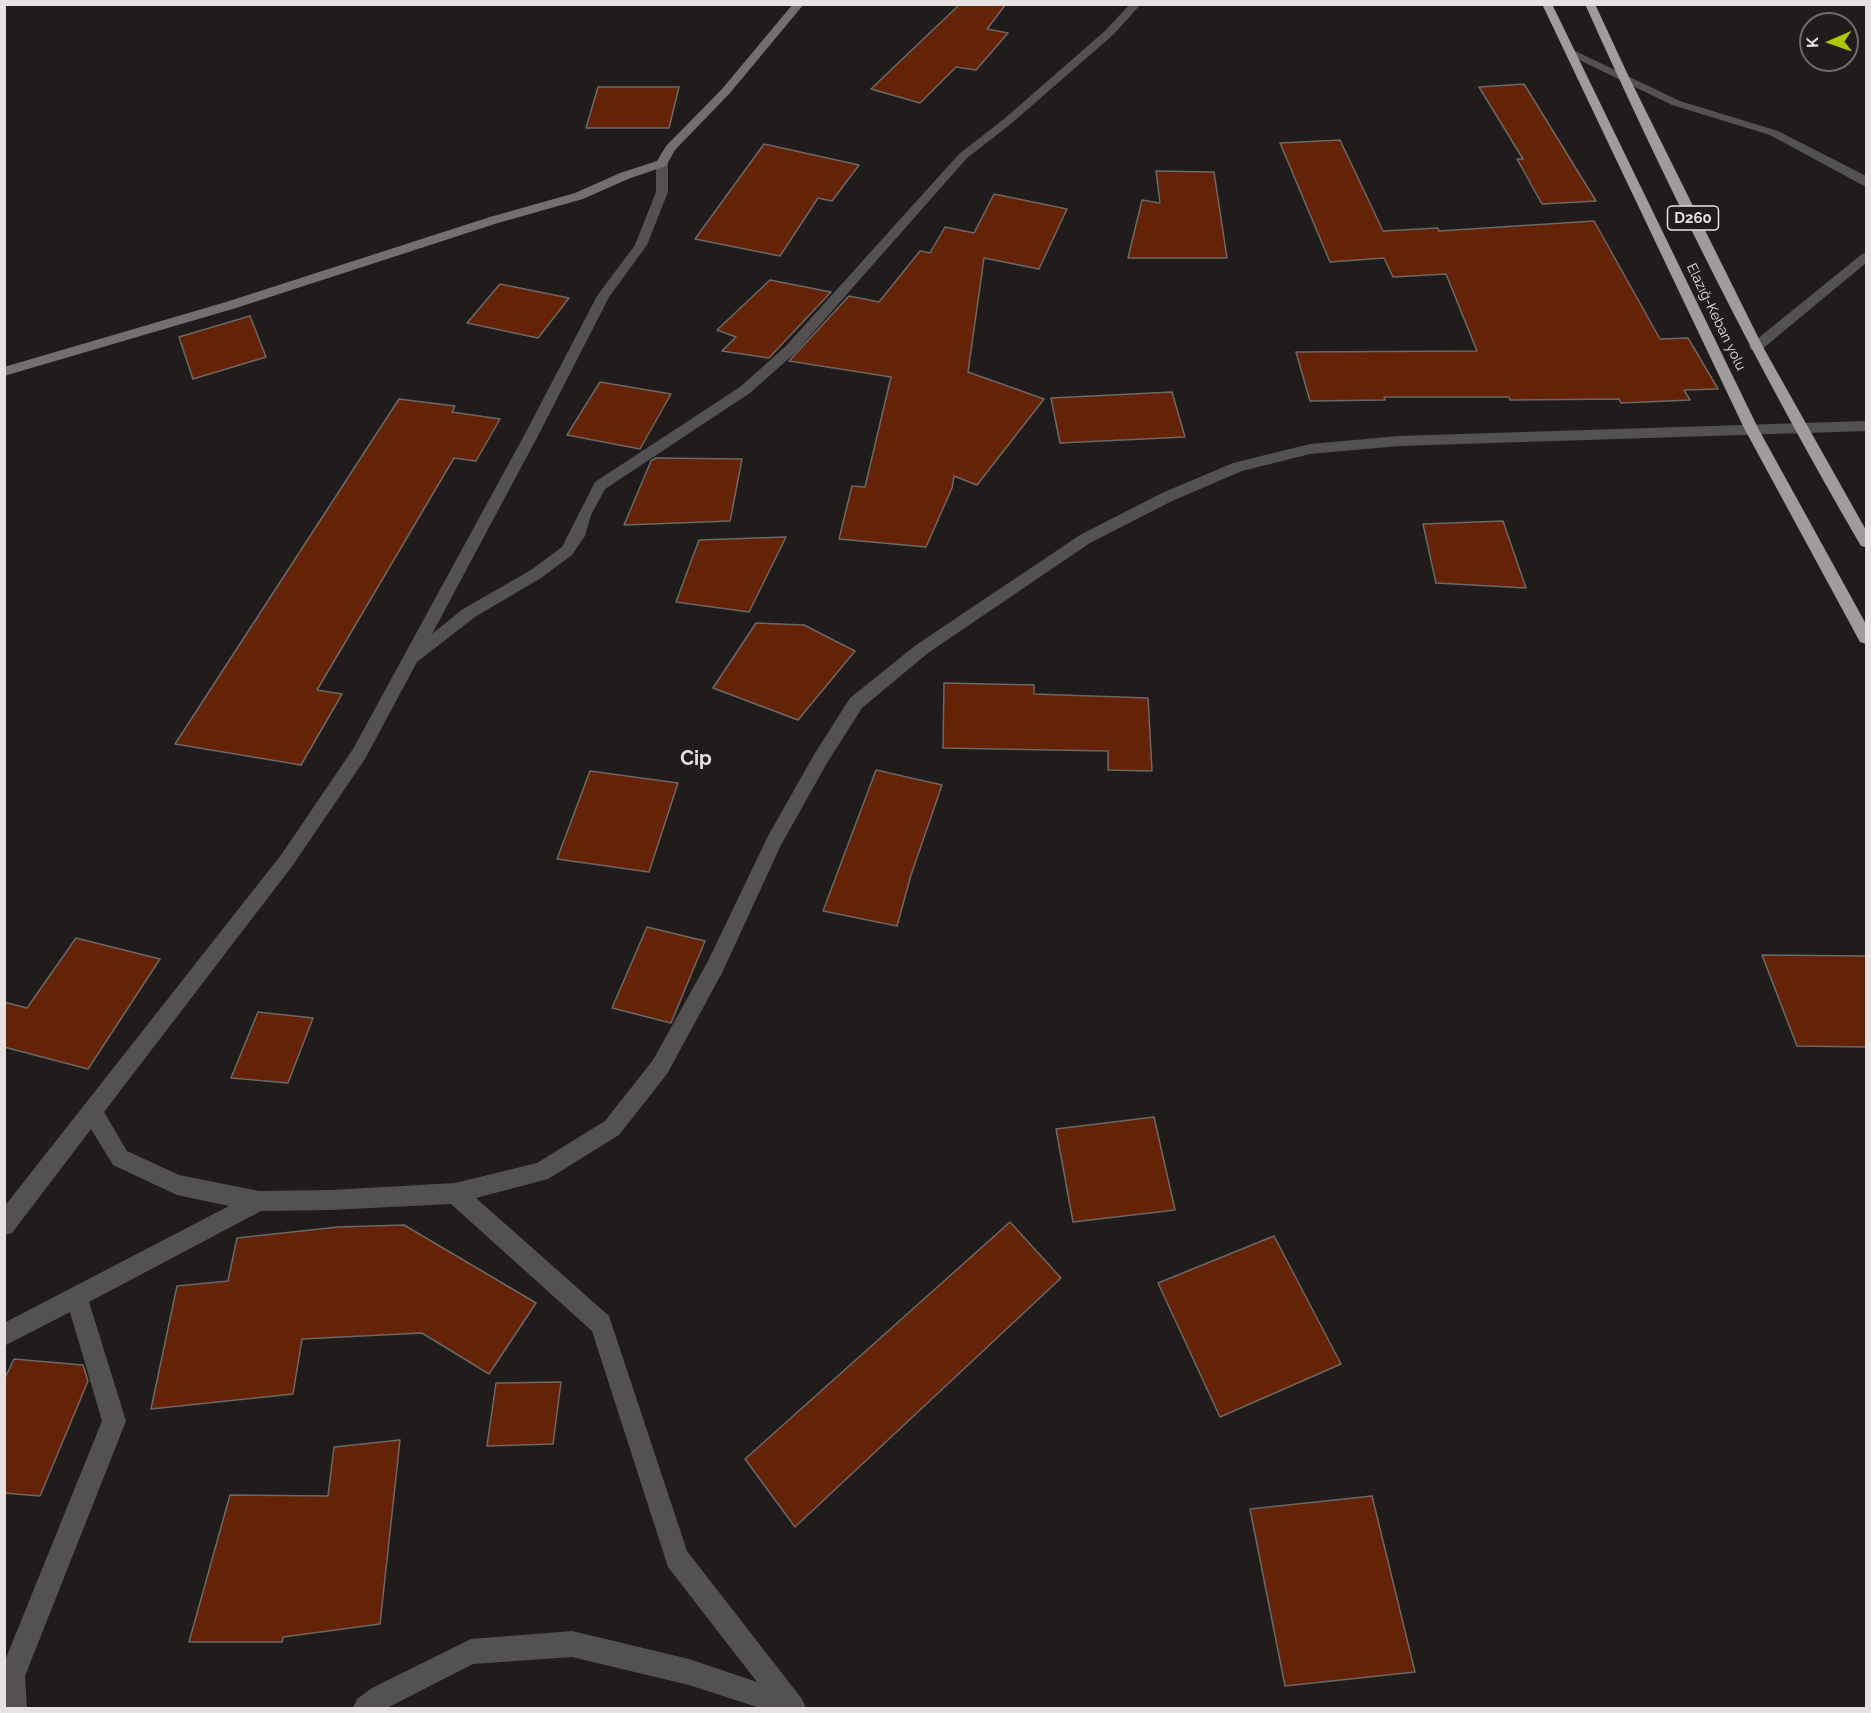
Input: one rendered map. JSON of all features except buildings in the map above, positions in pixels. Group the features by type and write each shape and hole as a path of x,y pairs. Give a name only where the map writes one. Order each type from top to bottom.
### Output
{"highway":[{"name":"Elazığ-Keban yolu","path":"1547,4 1751,428 1866,638"},
{"name":"Elazığ-Keban yolu","path":"1590,4 1622,75 1756,346 1866,542"}],"street":[{"path":"4,1225 288,861 359,754 533,432 603,296 641,245 662,192 662,163 670,148 726,91 800,4"},
{"path":"406,664 469,613 536,574 567,552 600,486 745,390 783,357 838,299 882,245 963,156 1008,121 1110,32 1136,4"},
{"path":"1571,52 1676,103 1774,133 1865,180 1866,184"},
{"path":"4,372 231,305 494,220 579,196 624,176 662,163"},
{"path":"1756,346 1866,257"},
{"path":"92,1111 120,1158 177,1185 260,1201 330,1200 455,1193 541,1172 612,1128 660,1067 715,967 774,841 856,703 922,649 1085,539 1167,497 1238,467 1310,449 1399,441 1866,426"},
{"path":"455,1193 601,1324 677,1558 791,1707"},
{"path":"4,1335 260,1201"},
{"path":"14,1708 12,1676 114,1422 77,1297"},
{"path":"366,1708 471,1652 572,1644 689,1672 791,1707"}],"district":[{"name":"Cip","path":"696,759"}]}
